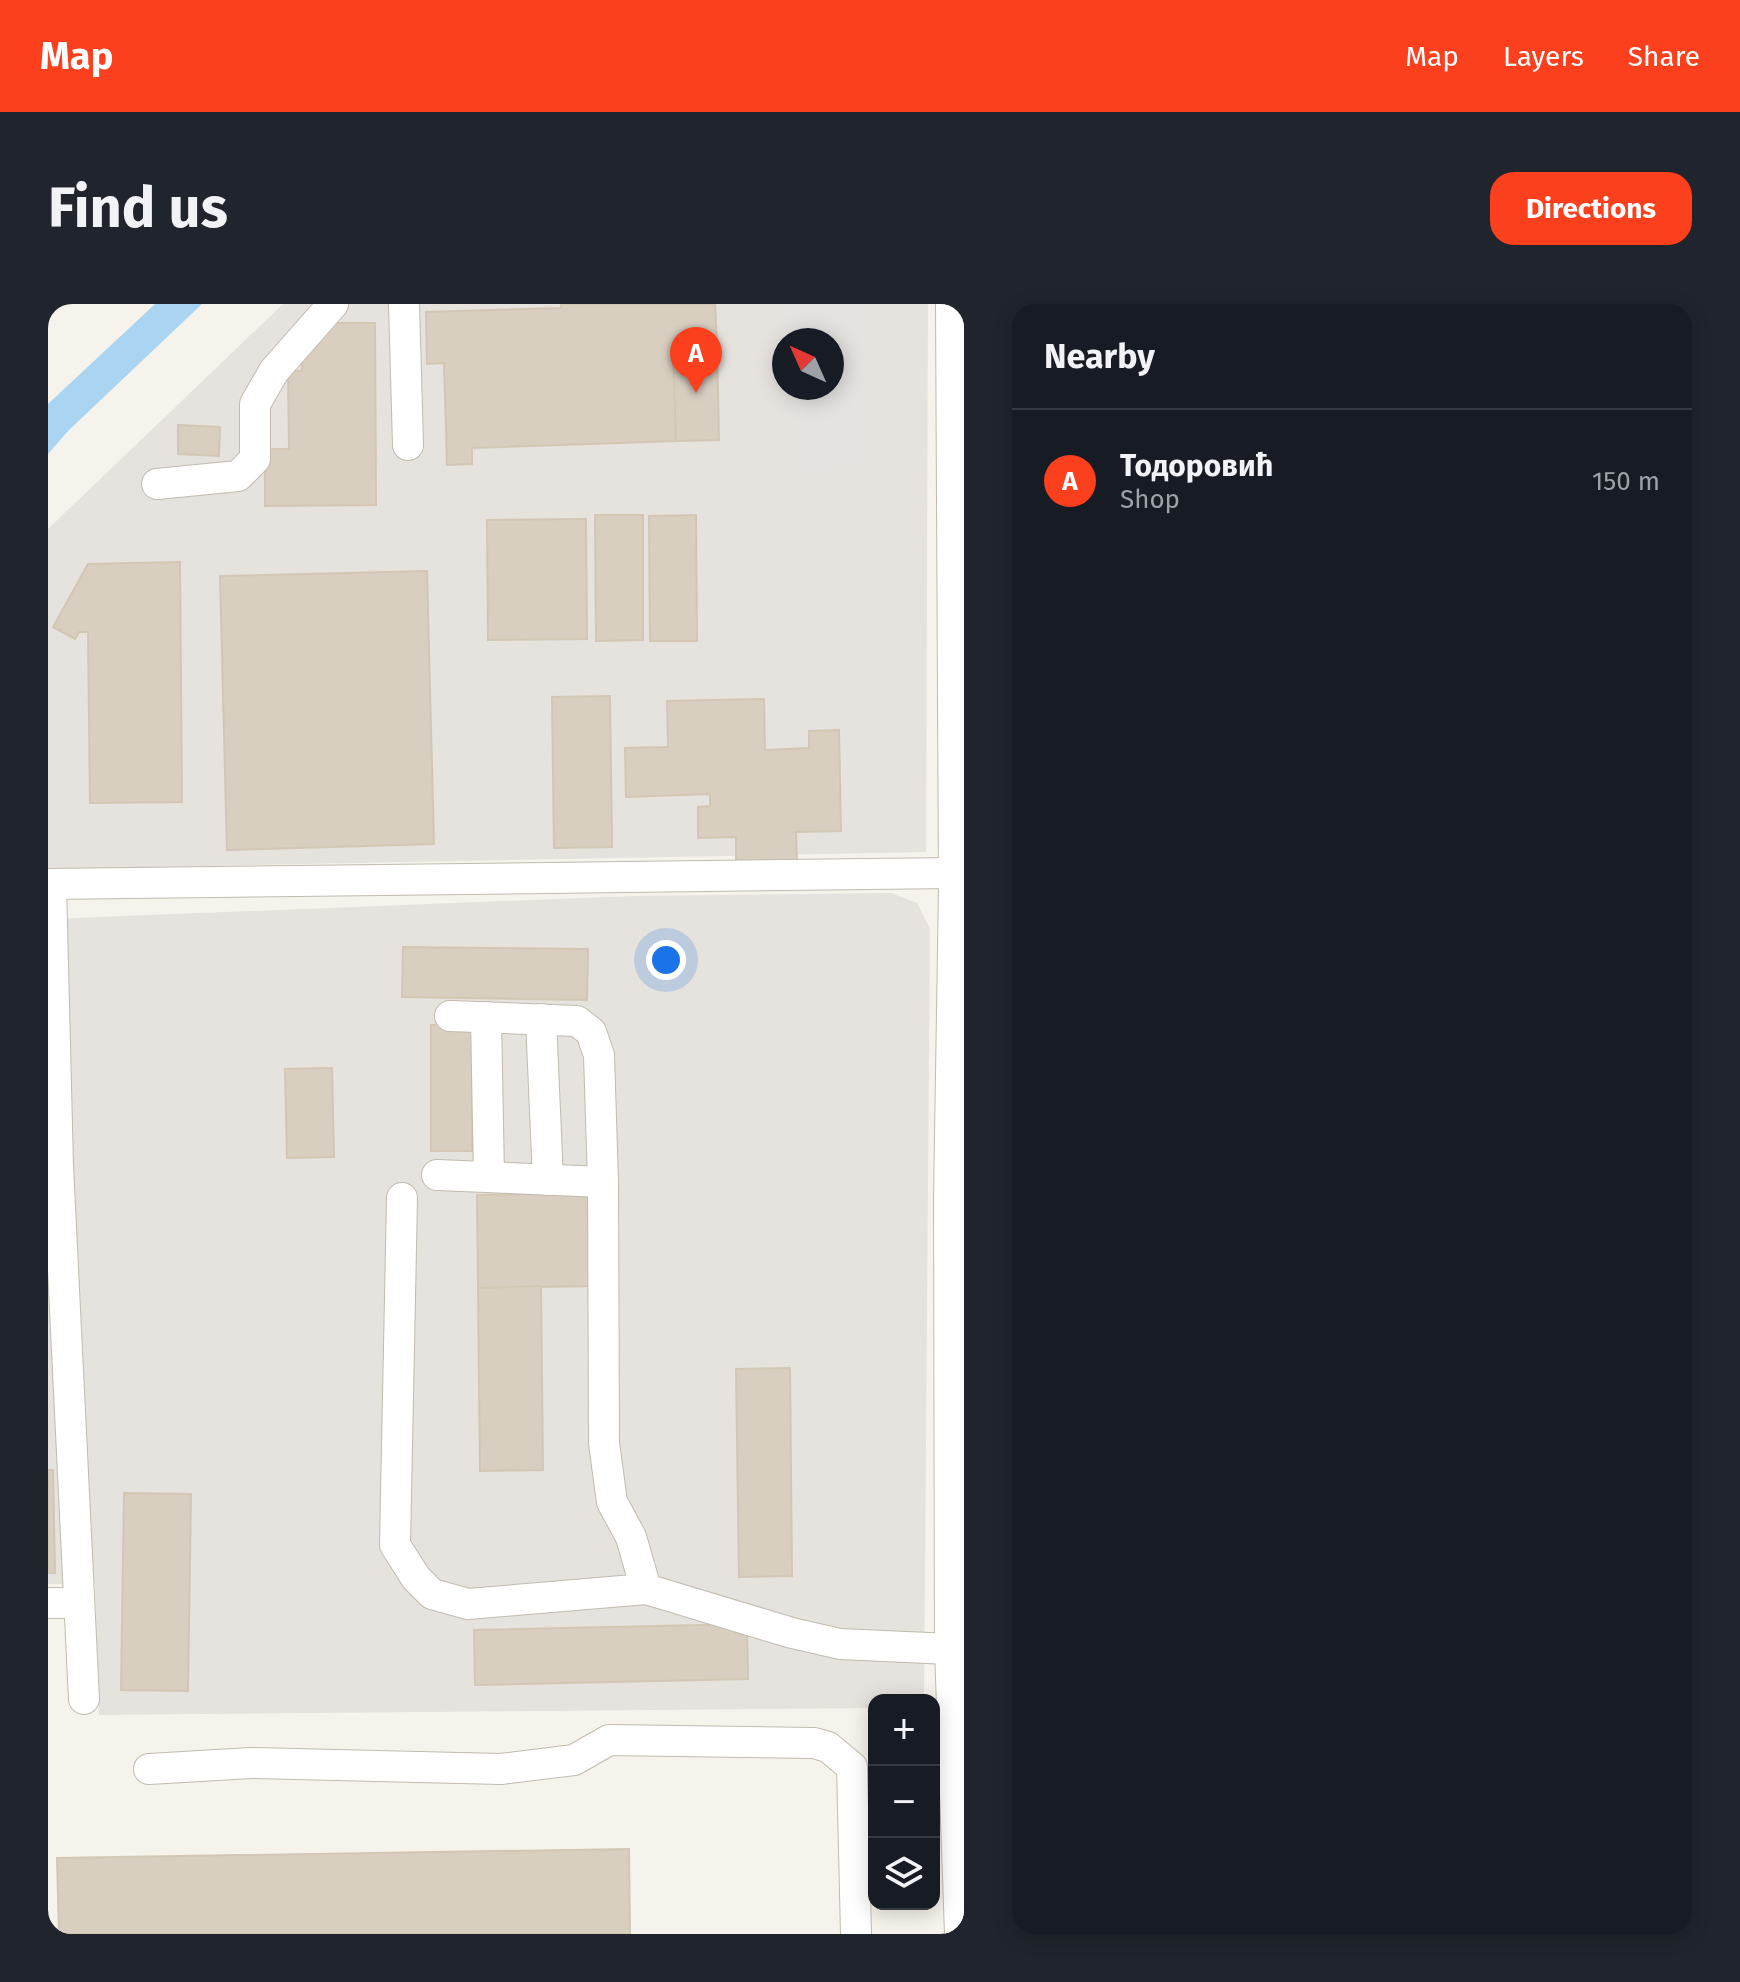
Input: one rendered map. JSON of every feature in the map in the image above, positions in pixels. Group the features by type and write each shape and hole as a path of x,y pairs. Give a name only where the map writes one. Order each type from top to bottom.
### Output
{"street":[{"path":"157,484 238,476 255,459 255,404 274,371 333,304"},
{"path":"404,304 408,445"},
{"path":"951,304 957,883 949,1199 958,1299 950,1649 960,1934"},
{"path":"84,1699 79,1603 60,1459 49,884 957,883"},
{"path":"450,1016 577,1021 591,1032 599,1055 604,1443 612,1502 631,1537 646,1589"},
{"path":"486,1017 489,1177"},
{"path":"541,1019 548,1180"},
{"path":"437,1175 603,1182"},
{"path":"402,1198 395,1545 416,1578 432,1594 468,1604 646,1589 792,1633 840,1644 950,1649"},
{"path":"48,1603 79,1603"},
{"path":"149,1769 251,1763 501,1769 574,1760 609,1740 814,1743 828,1747 852,1767 856,1934"}],"shaded area":[{"path":"283,304 928,304 926,852 48,869 48,529"},
{"path":"789,304 864,304 869,467 794,470 791,400 844,400 844,328 790,328"},
{"path":"891,893 917,903 930,929 924,1694 868,1694 868,1708 99,1715 95,1584 48,1584 48,919 634,896"}],"water":[{"path":"155,304 202,304 68,431 48,454 48,404"}],"building":[{"path":"561,304 715,304 717,345 673,347 676,441 472,448 472,464 447,465 444,363 427,364 426,312 561,308"},
{"path":"324,323 375,323 376,505 265,506 265,449 289,449 288,371 302,371 302,358 308,358 308,337"},
{"path":"717,345 719,440 676,441 673,347"},
{"path":"178,425 220,427 219,456 178,454"},
{"path":"595,515 643,515 643,640 596,641"},
{"path":"696,515 697,641 650,641 649,516"},
{"path":"586,519 587,639 488,640 487,520"},
{"path":"180,562 182,802 90,803 88,632 79,632 75,639 53,627 88,564"},
{"path":"427,571 434,844 227,850 220,576"},
{"path":"610,696 612,847 554,848 552,697"},
{"path":"764,699 765,750 809,748 809,731 839,730 841,831 796,832 797,863 736,865 736,837 698,838 698,807 710,806 710,794 626,797 625,748 668,747 667,701"},
{"path":"403,947 588,949 587,1000 402,997"},
{"path":"472,1024 472,1151 431,1151 431,1025"},
{"path":"332,1068 334,1157 287,1158 285,1069"},
{"path":"595,1193 596,1286 478,1288 477,1195"},
{"path":"541,1286 543,1470 480,1471 478,1288"},
{"path":"790,1368 792,1576 739,1577 736,1369"},
{"path":"48,1470 53,1470 55,1573 48,1573"},
{"path":"124,1493 191,1494 188,1691 121,1690"},
{"path":"747,1624 748,1679 475,1685 474,1630"},
{"path":"629,1849 630,1934 59,1934 57,1858"}],"place":[{"name":"Тодоровић","path":"696,393"}]}
